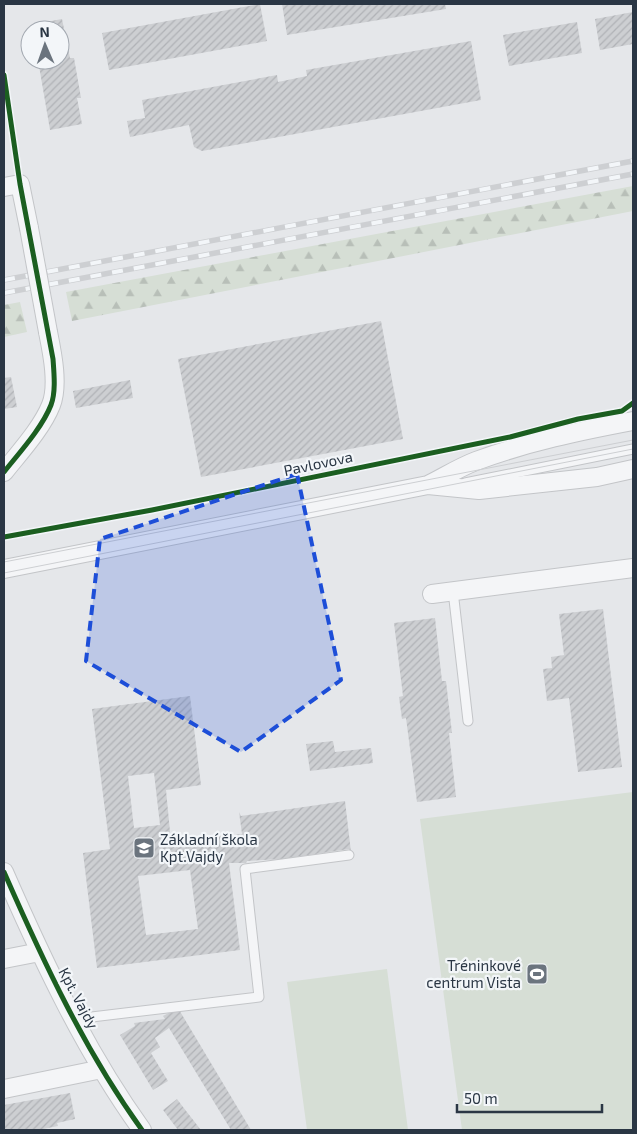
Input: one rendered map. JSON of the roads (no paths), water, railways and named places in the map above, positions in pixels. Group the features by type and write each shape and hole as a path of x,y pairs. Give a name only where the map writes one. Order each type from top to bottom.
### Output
{"street":[{"path":"4,188 20,184 30,228 53,359 51,405 27,444 4,472"},
{"path":"437,486 475,461 586,430 633,421"},
{"path":"4,569 437,486 479,490 597,477 633,470"},
{"path":"432,594 633,568"},
{"name":"Kpt. Vajdy","path":"4,872 40,952 75,1019 102,1069 142,1130"},
{"path":"4,959 40,952"},
{"path":"4,1089 102,1069"}],"lane":[{"path":"437,486 633,449"},
{"path":"453,591 468,721"},
{"path":"75,1019 259,997 245,869 349,855"}],"tram line":[{"path":"4,562 633,440"},
{"path":"4,573 633,449"}],"railway":[{"path":"4,280 633,161"},
{"path":"4,293 633,174"}],"place":[{"name":"Základní škola Kpt.Vajdy","path":"144,848"},
{"name":"Tréninkové centrum Vista","path":"537,974"}]}
